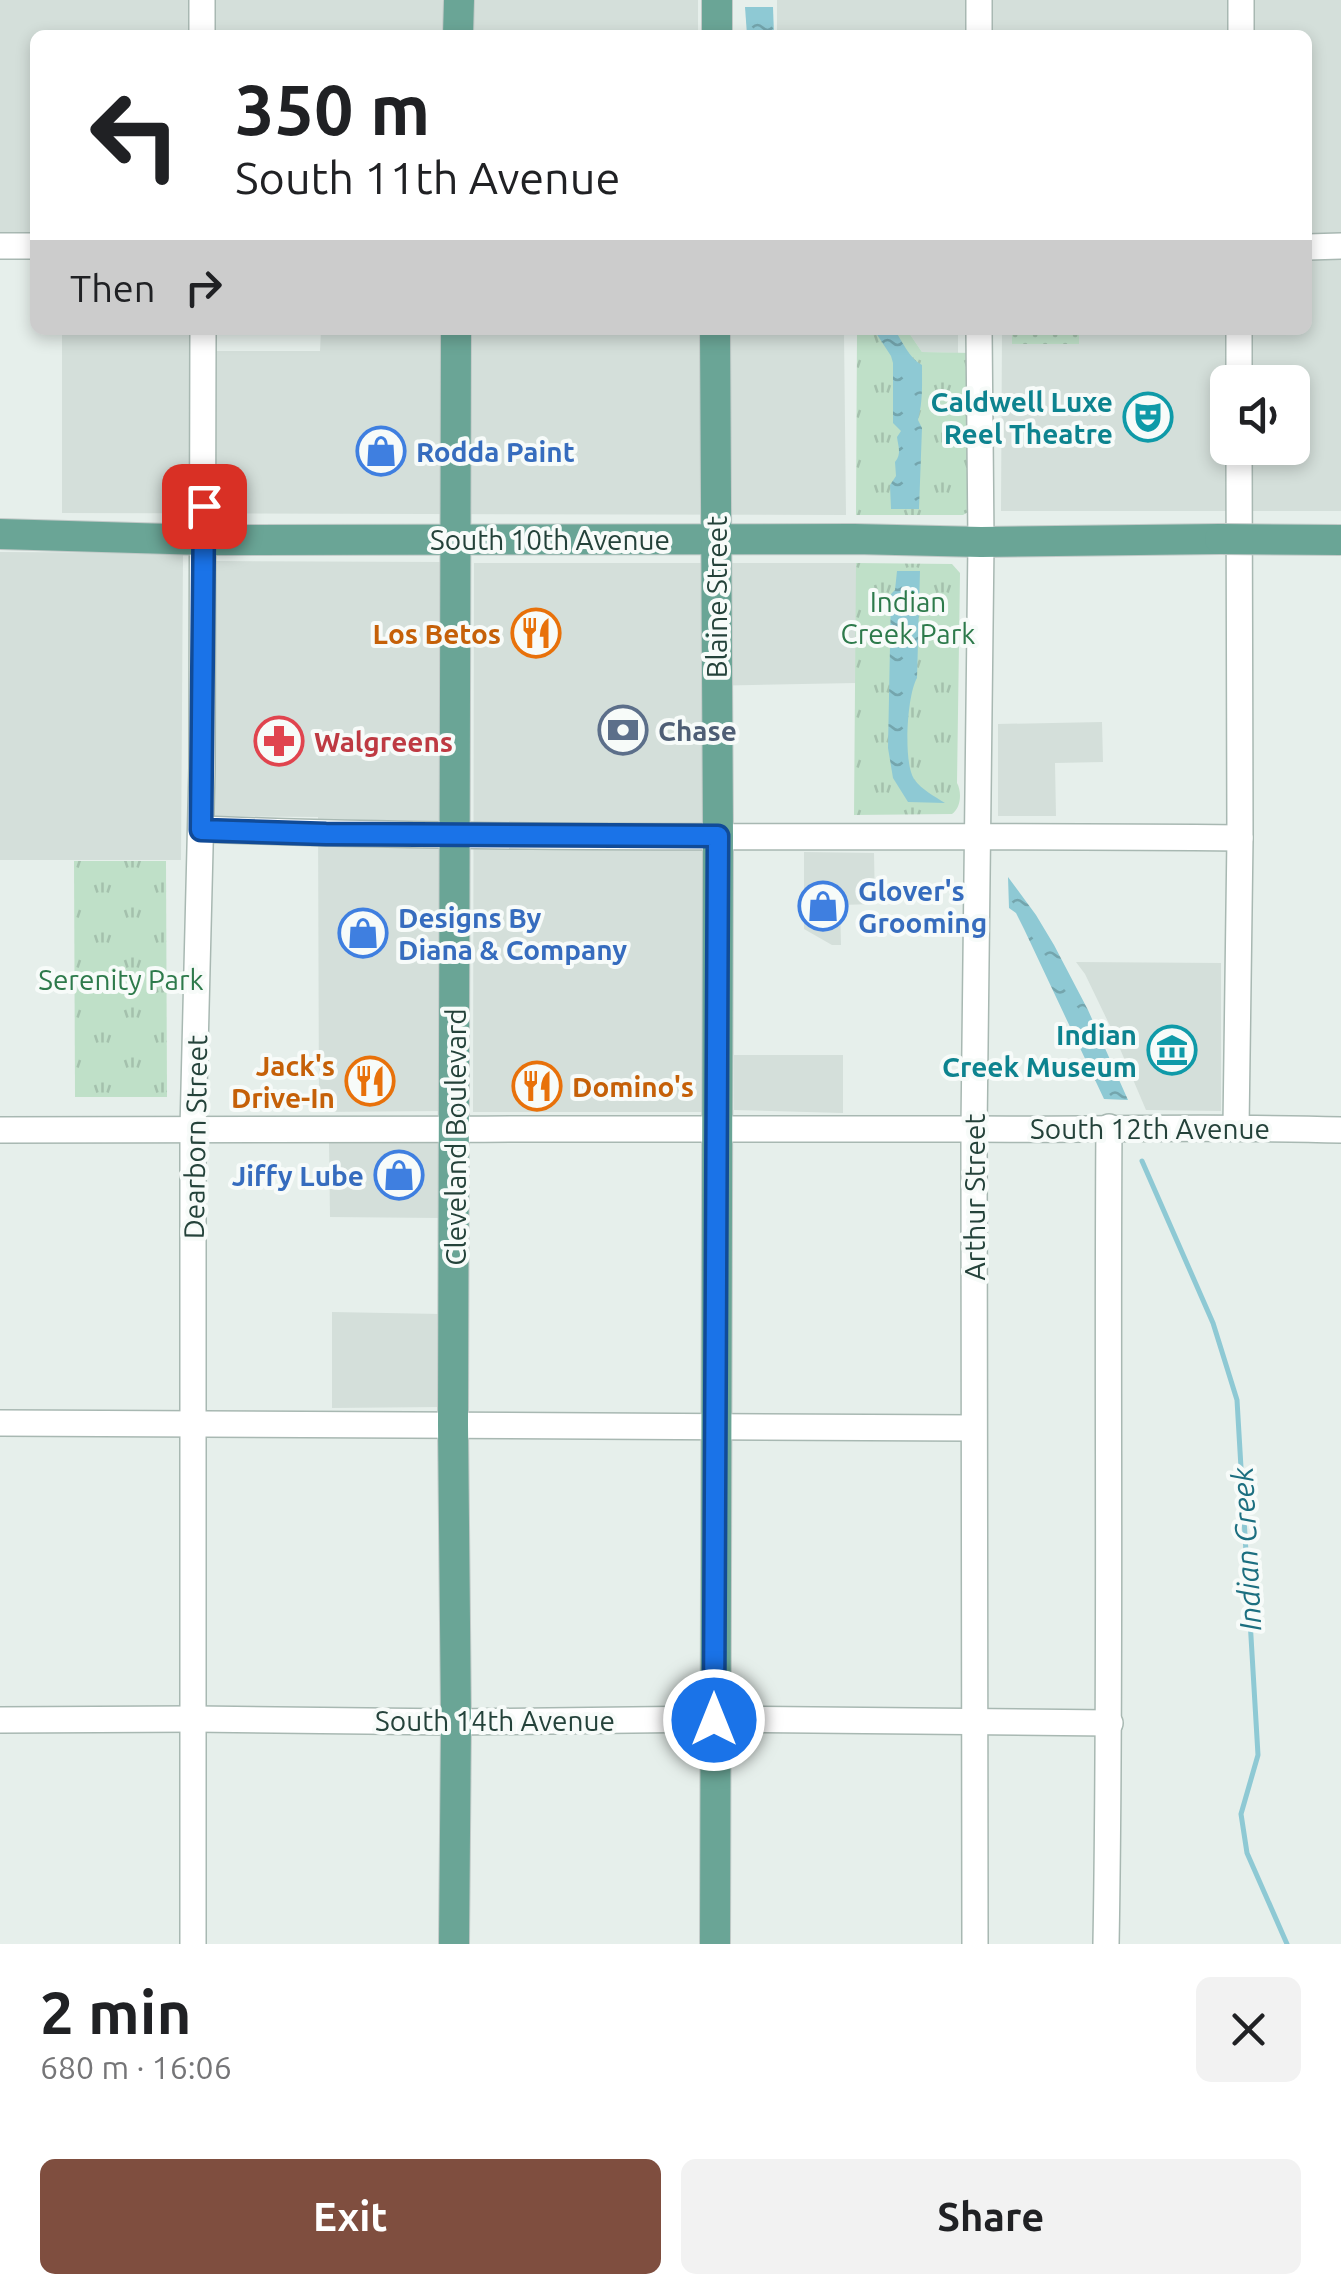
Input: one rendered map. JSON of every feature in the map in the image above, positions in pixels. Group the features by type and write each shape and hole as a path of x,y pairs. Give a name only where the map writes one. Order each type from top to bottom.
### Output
{"main road":[{"path":"458,30 459,0"},
{"path":"717,0 717,30"},
{"name":"Cleveland Boulevard","path":"454,1944 456,335"},
{"name":"Blaine Street","path":"715,335 715,1944"},
{"name":"South 10th Avenue","path":"0,534 204,540 1341,540"}],"street":[{"path":"202,0 202,30"},
{"path":"978,30 979,0"},
{"path":"1241,0 1241,30"},
{"path":"0,246 30,246"},
{"path":"1312,246 1341,246"},
{"name":"Dearborn Street","path":"193,1944 193,1129 201,830 203,335"},
{"name":"Arthur Street","path":"975,1944 974,1130 981,542 978,335"},
{"path":"1239,335 1239,365"},
{"path":"1236,1126 1239,465"},
{"path":"201,830 455,836 1240,838"},
{"name":"South 12th Avenue","path":"0,1130 974,1130 1236,1126 1341,1130"},
{"path":"1106,1944 1110,1723 1109,1127"},
{"path":"0,1422 974,1428"},
{"name":"South 14th Avenue","path":"0,1720 1110,1723"}],"shaded area":[{"path":"0,0 698,0 698,30 30,30 30,258 0,257"},
{"path":"777,0 1341,0 1341,511 1001,511 1002,335 1312,335 1312,30 777,30"},
{"path":"62,335 212,335 213,351 320,351 321,335 844,335 846,515 62,513"},
{"path":"910,335 958,335 958,353 922,352"},
{"path":"0,552 183,553 181,860 0,860"},
{"path":"213,561 442,562 442,1111 319,1112 318,817 211,816"},
{"path":"474,563 856,563 856,683 704,686 703,1112 473,1112"},
{"path":"1102,722 1103,762 1055,763 1056,816 998,816 998,724"},
{"path":"804,852 874,853 875,904 840,905 841,945 832,945 804,929"},
{"path":"1076,962 1221,963 1221,1111 1146,1110 1112,1030"},
{"path":"734,1055 843,1055 843,1113 734,1110"},
{"path":"329,1141 441,1143 440,1218 330,1217"},
{"path":"332,1312 441,1314 441,1407 332,1408"}],"green space":[{"name":"Indian Creek Park","path":"857,335 910,335 922,352 971,353 968,512 856,515"},
{"path":"1012,335 1079,335 1079,344 1012,344"},
{"name":"Indian Creek Park","path":"856,563 952,564 960,573 960,795 952,814 854,815"},
{"name":"Serenity Park","path":"74,861 166,861 167,1097 75,1097"}],"water":[{"path":"745,7 773,7 774,30 747,30"},
{"path":"877,335 898,335 922,365 919,509 891,509 890,485 896,476 897,437 901,431 893,423 891,356"},
{"path":"897,571 920,571 917,678 911,699 908,758 914,779 945,803 908,802 893,778 888,748 891,594"},
{"path":"1008,877 1054,945 1128,1100 1104,1099 1024,929 1009,908"}],"waterway":[{"name":"Indian Creek","path":"1142,1161 1213,1323 1237,1400 1258,1755 1241,1814 1247,1853 1287,1944"}],"place":[{"name":"Caldwell Luxe Reel Theatre","path":"1148,417"},
{"name":"Rodda Paint","path":"381,451"},
{"name":"Los Betos","path":"536,633"},
{"name":"Chase","path":"623,730"},
{"name":"Walgreens","path":"279,741"},
{"name":"Glover's Grooming","path":"823,906"},
{"name":"Designs By Diana & Company","path":"363,933"},
{"name":"Indian Creek Museum","path":"1172,1050"},
{"name":"Jack's Drive-In","path":"370,1081"},
{"name":"Domino's","path":"537,1086"},
{"name":"Jiffy Lube","path":"399,1175"}],"route":[{"path":"204,506 201,830 455,836 718,836 714,1720"}]}
